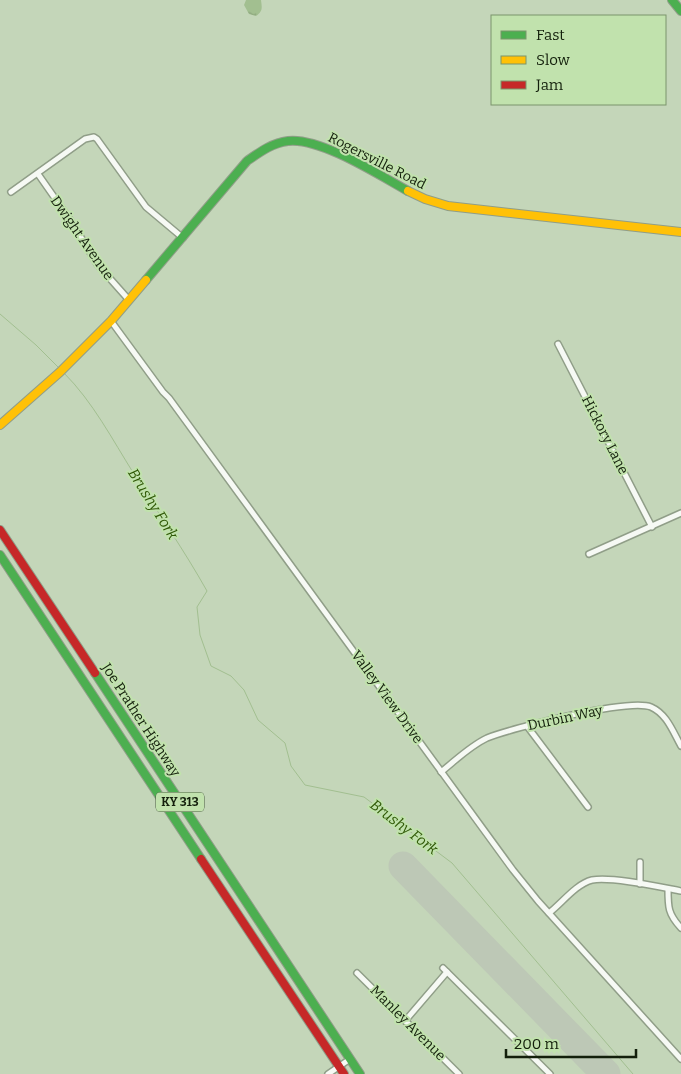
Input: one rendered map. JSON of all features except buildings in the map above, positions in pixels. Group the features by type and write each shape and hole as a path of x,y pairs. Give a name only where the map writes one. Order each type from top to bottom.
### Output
{"main road":[{"path":"672,0 681,11"},
{"name":"Rogersville Road","path":"0,425 60,372 111,320 238,171 251,158 273,144 293,140 325,147 413,194 448,206 681,232"},
{"name":"Joe Prather Highway","path":"0,530 360,1074"},
{"name":"Joe Prather Highway","path":"0,555 344,1074"}],"street":[{"path":"11,192 85,139 94,137 146,207 182,238"},
{"name":"Dwight Avenue","path":"38,174 97,264 129,300"},
{"name":"Valley View Drive","path":"111,320 513,870 550,914 681,1059"},
{"name":"Hickory Lane","path":"558,344 652,527"},
{"path":"589,554 681,514"},
{"name":"Durbin Way","path":"441,772 480,742 495,736 527,726 572,716 639,705 652,708 662,715 681,746"},
{"path":"527,726 588,807"},
{"path":"640,862 640,884"},
{"path":"550,914 580,887 592,880 608,879 681,891"},
{"path":"668,889 670,914 681,928"},
{"path":"405,1021 445,970 550,1074"},
{"name":"Manley Avenue","path":"357,973 459,1074"},
{"path":"328,1074 350,1059"}],"water":[{"path":"246,0 261,0 262,9 260,13 256,16 249,14 244,5"}],"waterway":[{"name":"Brushy Fork","path":"0,314 59,368"},
{"name":"Brushy Fork","path":"64,373 102,421 207,591 197,607 200,635 211,666 231,676 244,690 258,720 285,743 291,766 305,785 364,797 452,863 633,1074"}],"runway":[{"path":"403,866 606,1074"}],"traffic: fast":[{"path":"672,0 681,11"},
{"path":"146,280 247,161 266,148 277,144 288,141 301,141 316,145 349,158 408,191"},
{"path":"0,555 201,859"},
{"path":"95,673 360,1074"}],"traffic: slow":[{"path":"408,191 425,199 448,206 681,232"},
{"path":"0,425 60,372 111,321 146,280"}],"traffic: jam":[{"path":"0,530 95,673"},
{"path":"201,859 344,1074"}]}
